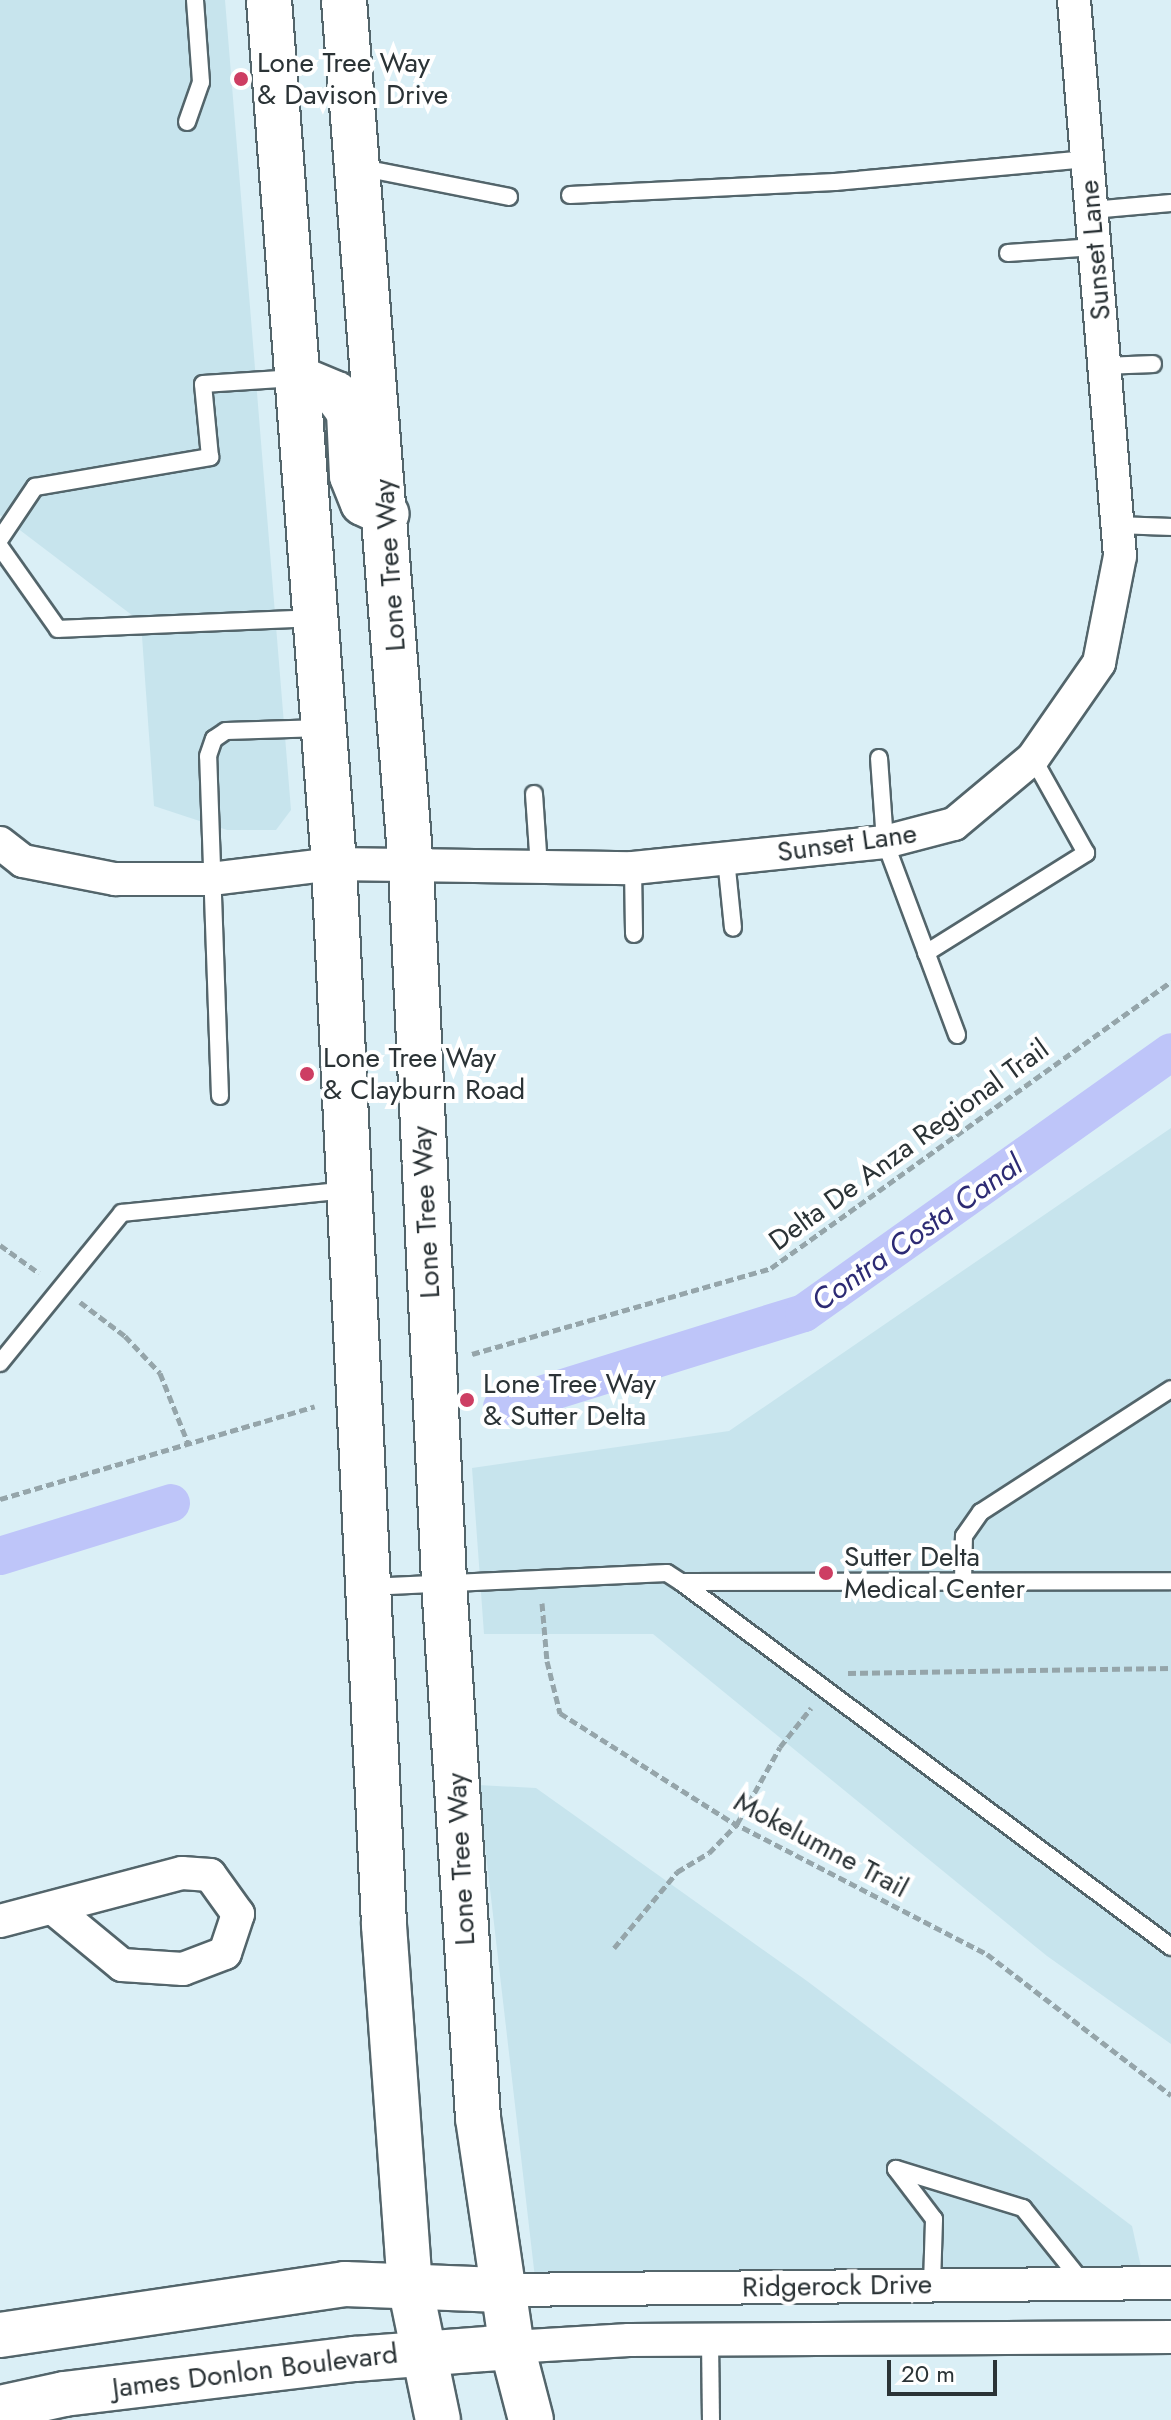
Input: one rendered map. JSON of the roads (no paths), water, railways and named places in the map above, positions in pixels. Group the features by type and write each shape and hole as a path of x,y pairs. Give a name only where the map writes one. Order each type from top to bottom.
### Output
{"main road":[{"path":"269,0 334,864 366,1587 410,2286 420,2351 438,2420"},
{"name":"Lone Tree Way","path":"344,0 387,514 411,868 444,1582 478,2118 512,2347 531,2420"},
{"path":"298,378 336,394 349,412 352,476 363,503 387,514"},
{"path":"0,2335 345,2284 503,2290"},
{"name":"James Donlon Boulevard","path":"0,2408 64,2394 420,2351 512,2347"}],"street":[{"name":"Sunset Lane","path":"0,843 23,861 115,879 211,879 334,864 411,868 633,868 885,842 954,824 1033,758 1099,663 1120,556 1074,0"},
{"path":"0,1921 182,1873 210,1875 238,1914 225,1953 183,1969 122,1965 54,1909"},
{"name":"Ridgerock Drive","path":"503,2290 1171,2283"},
{"name":"Ridgerock Drive","path":"512,2347 710,2339 1171,2337"}],"lane":[{"path":"187,122 201,82 195,0"},
{"path":"570,195 835,182 1087,159"},
{"path":"358,167 509,197"},
{"path":"1092,210 1171,203"},
{"path":"1008,253 1095,247"},
{"path":"1104,366 1153,364"},
{"path":"0,539 35,487 210,457 203,384 298,378"},
{"path":"1117,525 1171,527"},
{"path":"0,547 58,629 316,618"},
{"path":"220,1096 208,756 214,739 226,731 325,728"},
{"path":"879,758 885,842 957,1035"},
{"path":"926,953 1086,853 1033,758"},
{"path":"534,794 539,867"},
{"path":"726,859 733,928"},
{"path":"633,868 634,934"},
{"path":"0,1363 122,1213 350,1189"},
{"path":"963,1582 964,1536 981,1512 1171,1389"},
{"path":"366,1587 667,1573 1171,1947"},
{"path":"681,1582 1171,1581"},
{"path":"932,2284 934,2219 896,2169 1023,2208 1083,2283"},
{"path":"710,2339 711,2420"}],"waterway":[{"name":"Contra Costa Canal","path":"502,1407 804,1313 1171,1052"},
{"name":"Contra Costa Canal","path":"0,1556 171,1503"}],"place":[{"name":"Lone Tree Way & Davison Drive","path":"241,79"},
{"name":"Lone Tree Way & Clayburn Road","path":"307,1074"},
{"name":"Lone Tree Way & Sutter Delta","path":"467,1400"},
{"name":"Sutter Delta Medical Center","path":"826,1573"}]}
